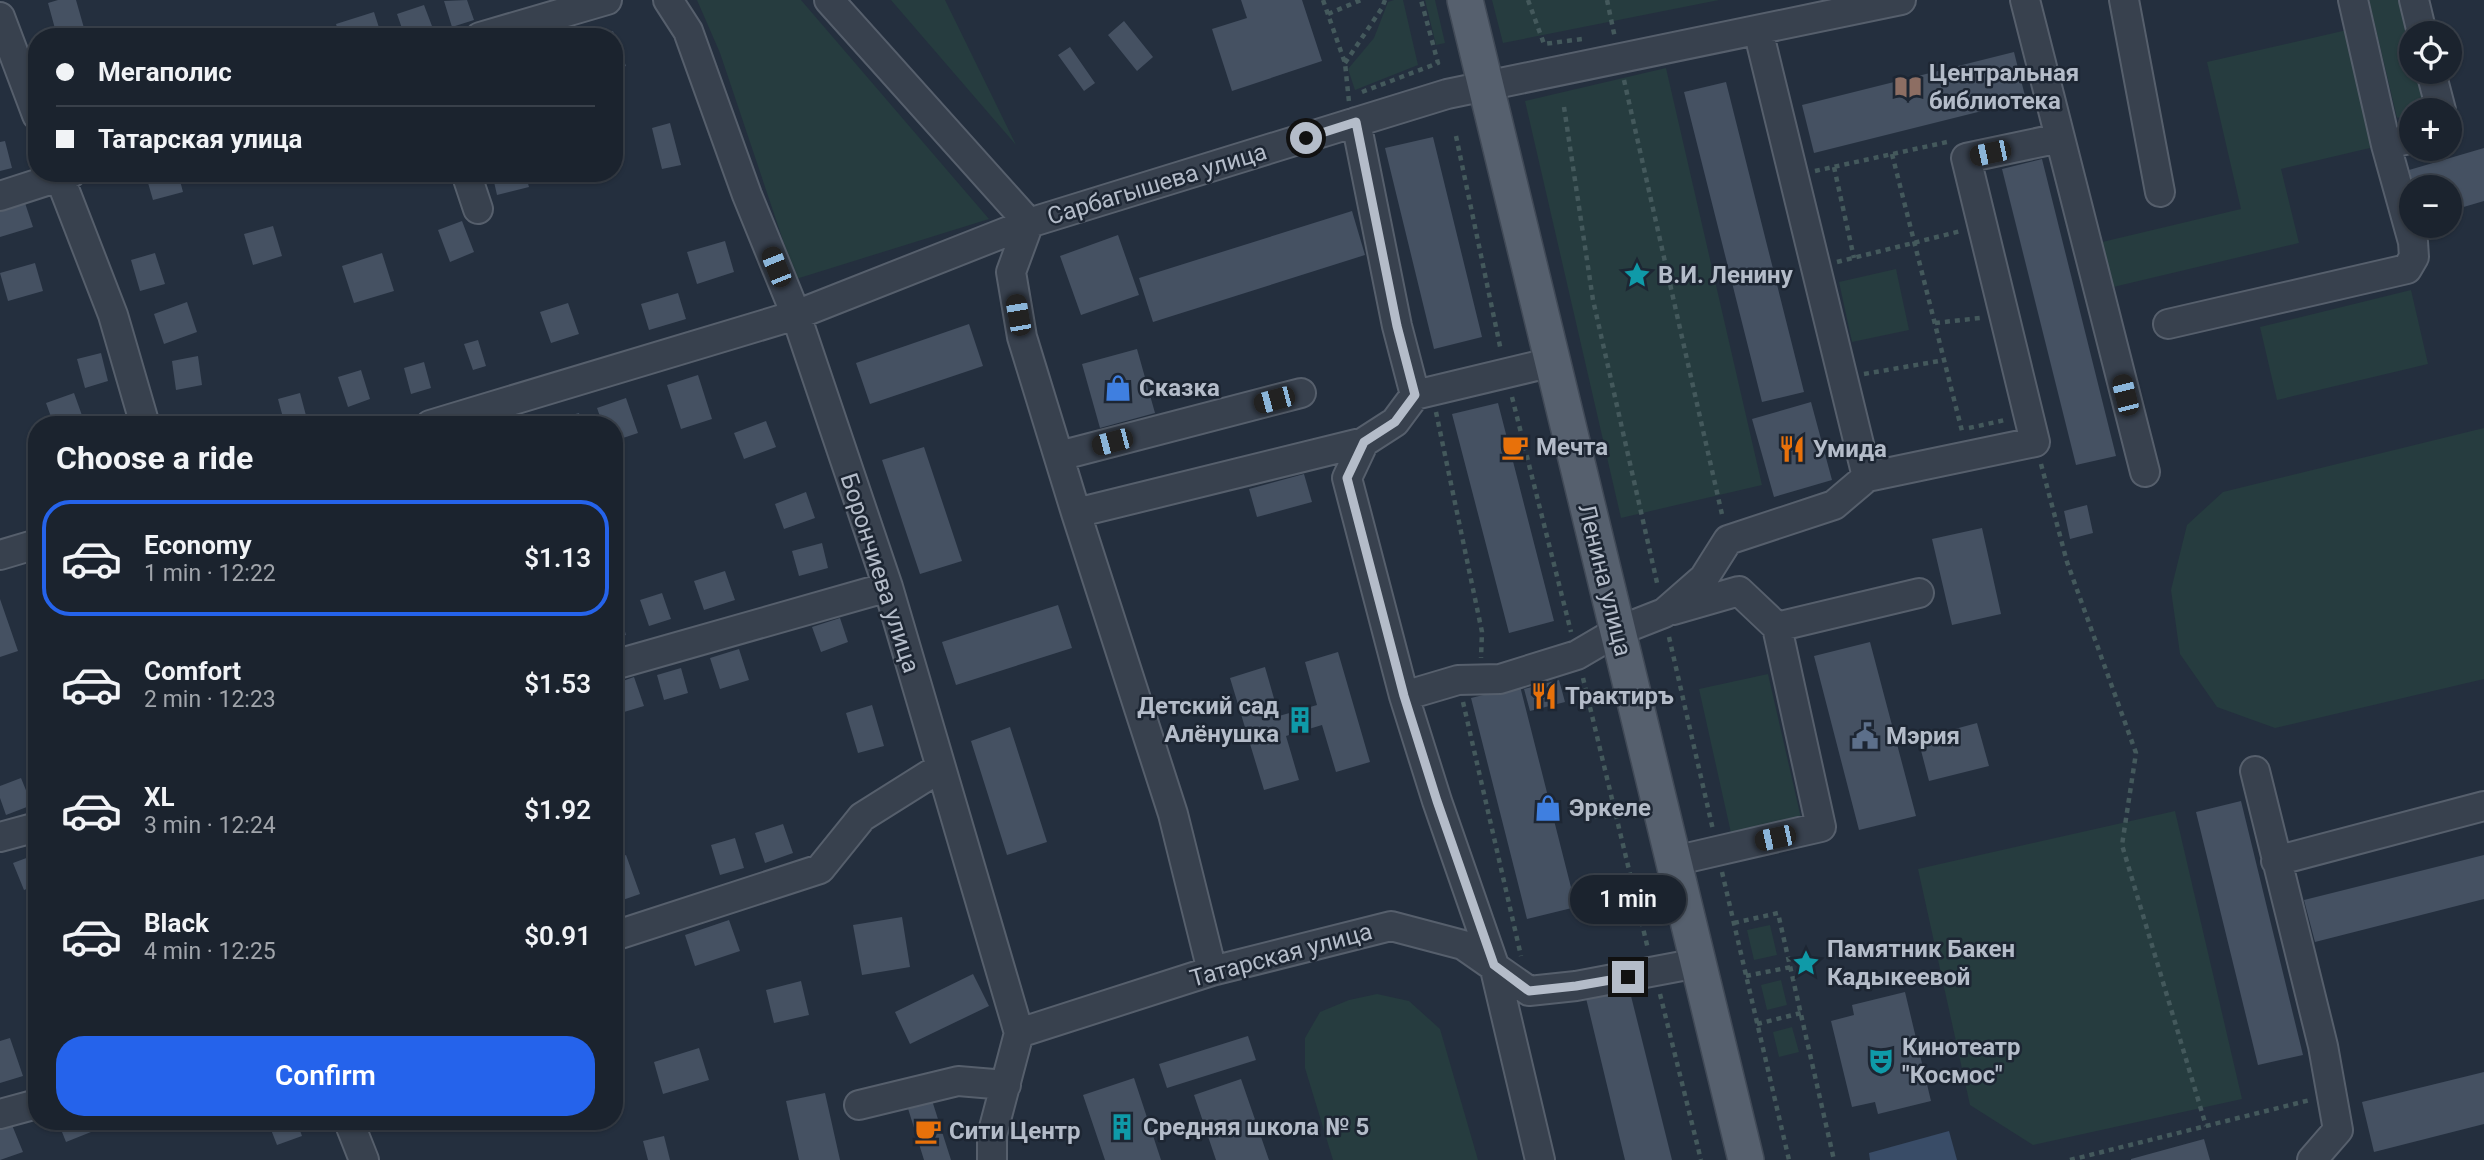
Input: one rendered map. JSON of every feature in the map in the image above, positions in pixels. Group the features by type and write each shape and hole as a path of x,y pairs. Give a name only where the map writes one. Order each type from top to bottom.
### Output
{"main road":[{"name":"Ленина улица","path":"1465,0 1746,1160"}],"street":[{"path":"511,28 607,0"},
{"name":"Борончиева улица","path":"668,0 688,31 747,195 796,315 888,587 1019,1033"},
{"path":"829,0 1030,223 1011,272 1022,337 1173,814 1212,971"},
{"name":"Сарбагышева улица","path":"460,416 796,315 1030,223 1352,110 1447,94 1901,0"},
{"path":"2025,0 2144,472"},
{"path":"2124,0 2160,192"},
{"path":"2353,0 2399,141"},
{"path":"2414,0 2419,21"},
{"path":"0,17 28,91"},
{"path":"1758,30 1867,477"},
{"path":"1352,110 1397,326 1415,395"},
{"path":"1664,613 1703,578 1728,540 1834,505 1867,477 1965,443 2035,442 1966,158 2060,138"},
{"path":"2168,324 2407,269 2414,257 2402,161"},
{"path":"0,196 40,182"},
{"path":"66,182 113,315 142,416"},
{"path":"470,182 478,209"},
{"path":"1076,513 1364,442 1395,422 1415,395 1553,362"},
{"path":"1059,456 1301,393"},
{"path":"1364,442 1347,478 1404,696 1494,965 1540,1160"},
{"path":"0,555 28,547"},
{"path":"623,662 888,587"},
{"path":"1404,696 1458,680 1500,679 1577,655 1618,631 1664,613 1739,591 1777,627 1821,827 1674,861"},
{"path":"1777,627 1919,593"},
{"path":"623,933 820,869 862,817 940,768"},
{"path":"2255,771 2323,1046 2338,1130 2312,1160"},
{"path":"2276,861 2484,806"},
{"path":"0,837 28,829"},
{"name":"Татарская улица","path":"1019,1033 1212,971 1391,926 1463,945 1529,991"},
{"path":"1529,991 1576,986 1698,963"},
{"path":"992,1160 992,1135 1019,1033"},
{"path":"859,1105 958,1080 1006,1085"},
{"path":"0,1114 28,1106"},
{"path":"352,1130 364,1160"}],"path":[{"path":"1323,0 1345,62 1352,110 1438,63 1421,0"},
{"path":"1328,14 1361,0"},
{"path":"1345,62 1385,0"},
{"path":"1528,0 1544,44"},
{"path":"1607,0 1728,540"},
{"path":"1794,176 1955,140"},
{"path":"1892,154 1965,443 2028,415"},
{"path":"1834,167 1854,258"},
{"path":"1816,268 1982,226"},
{"path":"1935,323 2004,315"},
{"path":"1843,378 1945,360"},
{"path":"2035,442 2067,562 2136,753 2122,845 2206,1126"},
{"path":"1458,680 1529,991"},
{"path":"1734,923 1778,913 1834,1160"},
{"path":"1746,976 1791,967"},
{"path":"1758,1024 1801,1013"},
{"path":"2070,1160 2332,1095"}],"green space":[{"path":"697,0 801,0 989,219 796,279 720,53"},
{"path":"891,0 945,0 1016,145"},
{"path":"1403,0 1418,65 1355,90 1348,69 1374,38 1388,2"},
{"path":"1425,0 1435,0 1445,43 1436,45"},
{"path":"1492,0 1719,0 1503,43"},
{"path":"2369,0 2404,0 2409,21 2399,21 2399,84 2424,84 2427,98 2399,98 2397,118"},
{"path":"2347,30 2374,147 2281,169 2299,243 2109,288 2098,243 2241,209 2207,62"},
{"path":"1666,68 1762,485 1621,518 1525,101"},
{"path":"1896,269 1909,330 1852,342 1839,282"},
{"path":"2411,290 2428,364 2277,400 2260,327"},
{"path":"2484,428 2484,679 2275,728 2217,707 2180,654 2171,590 2187,525 2223,492"},
{"path":"1768,674 1801,818 1731,833 1699,689"},
{"path":"2175,811 2242,1099 2033,1145 1970,1105 1918,869"},
{"path":"1770,925 1777,955 1754,960 1747,930"},
{"path":"1781,980 1787,1005 1767,1010 1761,985"},
{"path":"1377,994 1409,1001 1440,1029 1478,1160 1333,1160 1305,1068 1305,1038 1320,1012 1349,1000"},
{"path":"1792,1027 1799,1052 1779,1057 1773,1032"}],"water":[{"path":"1949,1131 1957,1160 1870,1160 1869,1153"}],"building":[{"path":"76,0 84,28 55,28 48,3"},
{"path":"467,0 474,20 452,27 444,1"},
{"path":"1241,0 1302,0 1322,61 1232,91 1212,29 1247,18"},
{"path":"424,5 433,28 402,28 397,14"},
{"path":"374,12 379,28 337,28 336,24"},
{"path":"1124,21 1153,57 1137,71 1108,35"},
{"path":"1070,47 1095,83 1084,91 1058,55"},
{"path":"2014,52 2026,100 1814,153 1802,105"},
{"path":"1726,82 1804,392 1762,402 1684,92"},
{"path":"670,123 681,165 662,169 652,128"},
{"path":"1433,137 1482,337 1434,349 1385,148"},
{"path":"5,141 12,168 0,171 0,142"},
{"path":"2484,148 2484,201 2462,207 2462,175 2410,175 2409,170 2440,161 2462,161 2462,154"},
{"path":"2042,159 2116,456 2076,465 2002,169"},
{"path":"148,182 180,182 183,192 153,200"},
{"path":"494,182 528,182 529,187 497,195"},
{"path":"25,203 33,227 0,237 0,211"},
{"path":"1352,211 1365,255 1153,322 1139,278"},
{"path":"462,221 474,252 450,262 438,230"},
{"path":"273,226 282,256 253,265 244,234"},
{"path":"1118,235 1139,295 1081,315 1060,256"},
{"path":"725,241 734,272 697,284 687,252"},
{"path":"155,253 165,284 140,291 131,260"},
{"path":"382,253 394,291 354,303 342,266"},
{"path":"35,263 43,291 8,301 0,273"},
{"path":"678,293 686,319 649,330 641,304"},
{"path":"187,302 197,332 164,344 154,314"},
{"path":"568,303 579,334 551,343 540,312"},
{"path":"969,324 983,366 870,404 856,363"},
{"path":"478,340 486,366 473,370 464,344"},
{"name":"Сказка","path":"1137,349 1155,413 1100,428 1082,364"},
{"path":"101,353 108,381 85,388 77,359"},
{"path":"198,356 202,385 176,390 172,361"},
{"path":"424,362 431,388 411,394 404,368"},
{"path":"361,370 370,399 348,407 338,377"},
{"path":"698,375 712,419 681,429 667,385"},
{"path":"74,393 82,416 51,416 46,403"},
{"path":"300,393 306,416 283,416 278,399"},
{"path":"626,398 638,433 623,438 623,416 600,416 597,408"},
{"name":"Умида","path":"1811,402 1832,480 1774,497 1752,419"},
{"path":"1498,403 1554,621 1509,633 1452,414"},
{"path":"766,421 776,447 744,459 734,433"},
{"path":"924,447 962,561 920,574 882,460"},
{"path":"1304,474 1312,502 1257,517 1249,489"},
{"path":"806,492 815,518 784,529 775,504"},
{"path":"2087,505 2093,533 2070,539 2064,511"},
{"path":"1982,528 2001,614 1952,625 1932,539"},
{"path":"822,543 828,568 799,576 792,551"},
{"path":"725,571 735,600 704,610 694,581"},
{"path":"662,593 671,619 649,626 640,600"},
{"path":"0,599 18,651 0,657"},
{"path":"1058,605 1072,648 956,685 942,642"},
{"path":"840,618 848,642 821,652 812,627"},
{"name":"Мэрия","path":"1870,642 1916,816 1859,830 1814,656"},
{"path":"739,649 749,680 720,689 710,658"},
{"name":"Детский сад Алёнушка","path":"1338,652 1370,762 1336,772 1322,725 1286,736 1299,780 1264,790 1230,678 1265,667 1279,716 1317,705 1305,662"},
{"path":"681,668 688,693 664,700 657,675"},
{"path":"634,677 644,706 623,712 623,681"},
{"name":"Трактиръ","path":"1559,680 1565,702 1530,711 1524,689"},
{"path":"1520,686 1576,907 1527,919 1471,698"},
{"path":"872,705 884,746 858,753 846,713"},
{"path":"1977,723 1989,766 1929,781 1918,739"},
{"path":"1010,727 1047,842 1007,855 971,741"},
{"path":"21,778 28,795 28,807 6,815 0,798 0,786"},
{"path":"2241,801 2303,1055 2258,1065 2196,812"},
{"path":"783,824 793,853 765,863 755,833"},
{"path":"735,838 744,868 720,875 711,845"},
{"path":"626,855 640,894 623,900 623,856"},
{"path":"2484,855 2484,899 2315,942 2304,900"},
{"path":"28,857 28,888 24,890 13,863"},
{"path":"902,917 910,967 862,975 853,925"},
{"path":"729,920 740,951 695,966 685,935"},
{"path":"973,974 989,1006 910,1044 895,1012"},
{"path":"801,981 809,1015 774,1023 766,990"},
{"path":"1628,984 1672,1160 1625,1160 1585,994"},
{"name":"Кинотеатр \"Космос\"","path":"1905,992 1931,1101 1878,1114 1875,1102 1852,1107 1831,1021 1854,1015 1852,1005"},
{"path":"1248,1036 1256,1060 1167,1088 1159,1064"},
{"path":"10,1038 23,1076 0,1083 0,1041"},
{"path":"699,1048 709,1080 663,1094 654,1062"},
{"path":"2484,1072 2484,1124 2374,1152 2362,1102"},
{"name":"Средняя школа № 5","path":"1134,1078 1161,1160 1105,1160 1083,1095"},
{"name":"Средняя школа № 5","path":"1241,1079 1269,1160 1216,1160 1194,1095"},
{"path":"825,1093 840,1160 799,1160 786,1101"},
{"name":"Сити Центр","path":"930,1094 951,1160 924,1160 906,1102"},
{"path":"12,1125 23,1152 0,1160 0,1129"},
{"path":"61,1130 90,1130 91,1132 66,1142"},
{"path":"271,1130 300,1130 302,1136 277,1145"},
{"path":"664,1136 670,1160 648,1160 643,1141"},
{"path":"2204,1139 2210,1160 2131,1160 2131,1159"}],"place":[{"name":"Центральная библиотека","path":"1908,87"},
{"name":"В.И. Ленину","path":"1637,275"},
{"name":"Сказка","path":"1118,388"},
{"name":"Мечта","path":"1515,447"},
{"name":"Умида","path":"1792,449"},
{"name":"Трактиръ","path":"1544,696"},
{"name":"Детский сад Алёнушка","path":"1300,720"},
{"name":"Мэрия","path":"1865,736"},
{"name":"Эркеле","path":"1548,808"},
{"name":"Памятник Бакен Кадыкеевой","path":"1806,963"},
{"name":"Кинотеатр \"Космос\"","path":"1881,1061"},
{"name":"Средняя школа № 5","path":"1122,1127"},
{"name":"Сити Центр","path":"928,1131"}],"route":[{"path":"1306,138 1356,122 1397,326 1415,395 1395,422 1364,442 1347,478 1404,696 1494,965 1529,991 1628,977"}]}
